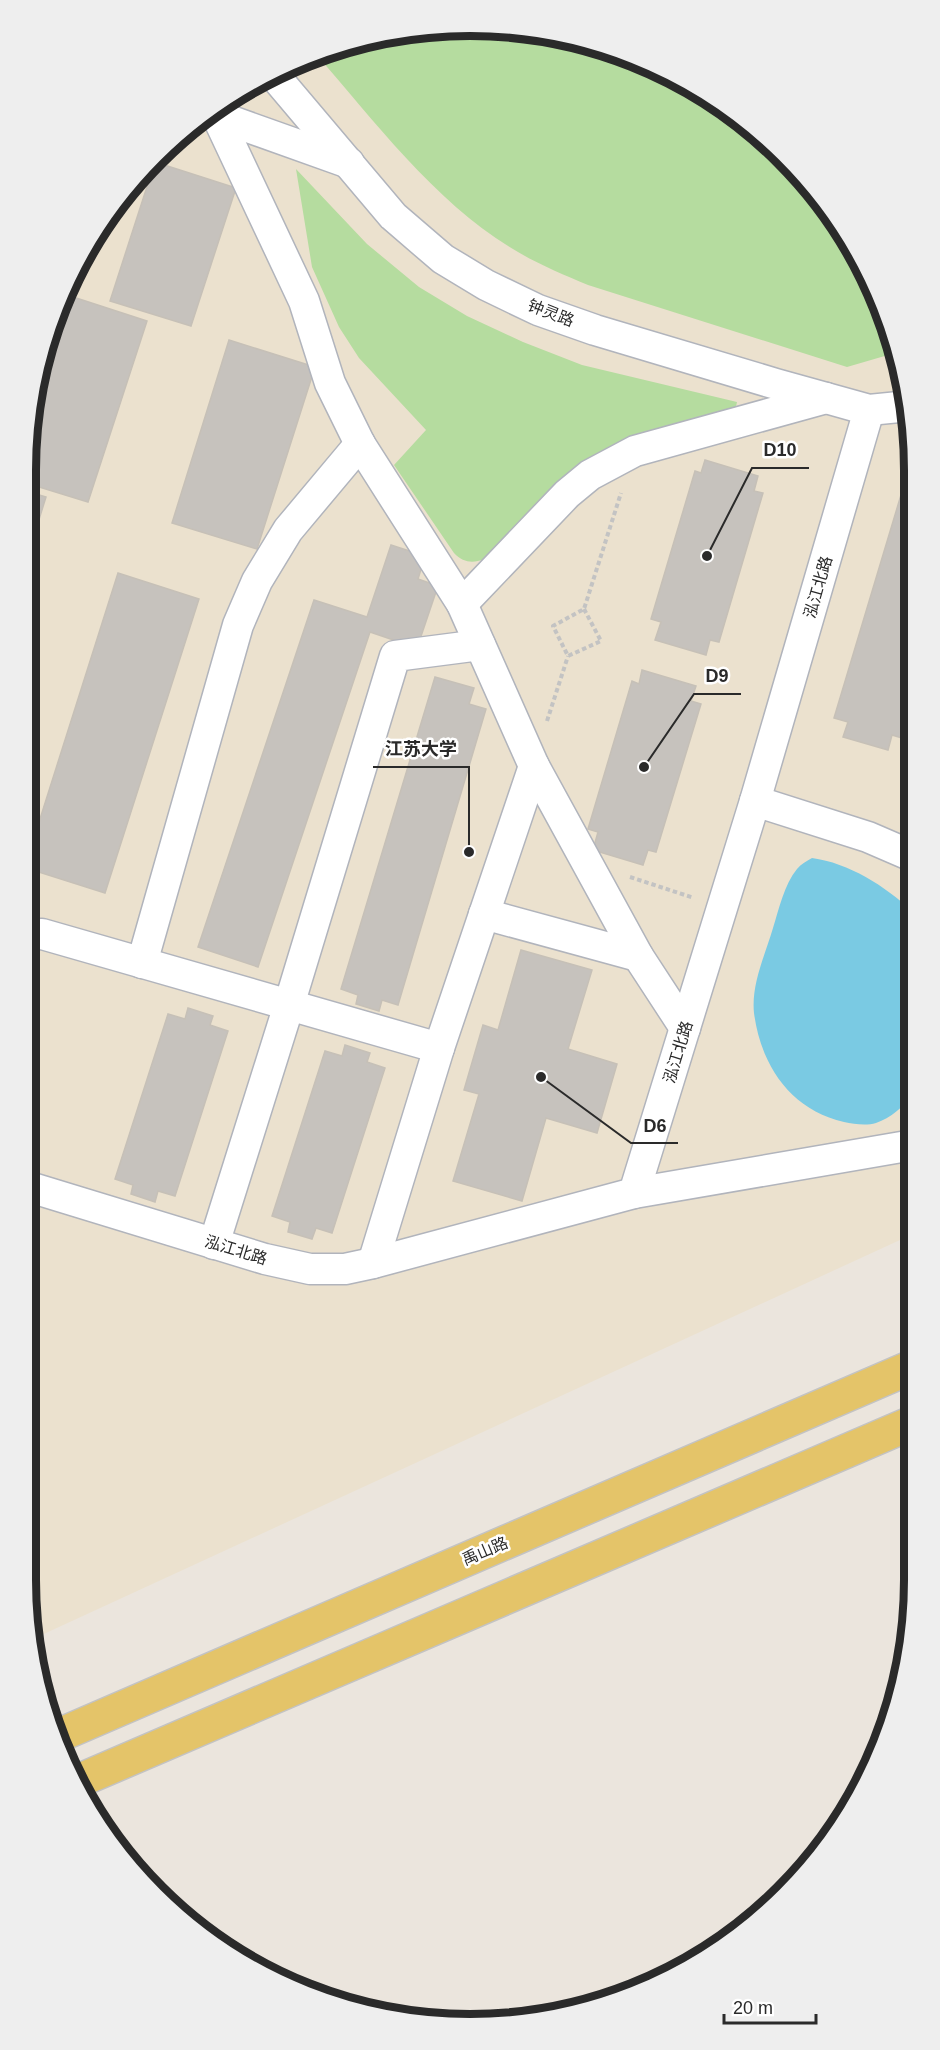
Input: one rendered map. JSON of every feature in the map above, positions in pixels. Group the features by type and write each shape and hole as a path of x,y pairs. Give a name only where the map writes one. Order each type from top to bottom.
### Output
{"main road":[{"name":"禹山路","path":"64,1733 904,1370"},
{"path":"84,1778 904,1426"}],"lane":[{"name":"钟灵路","path":"279,81 393,216 443,258 486,285 538,310 595,330 869,410 899,407"},
{"path":"219,116 349,163"},
{"path":"215,119 304,301 330,383 360,444 462,604 534,766 638,956 685,1028"},
{"path":"462,604 567,494 590,475 635,451 827,398"},
{"name":"泓江北路","path":"36,1189 265,1259 310,1269 345,1269 373,1263 634,1193 755,801 869,410"},
{"path":"142,963 238,625 257,581 288,530 360,444"},
{"path":"214,1244 395,656 480,645"},
{"path":"373,1263 439,1048 534,766"},
{"path":"755,801 868,837 904,853"},
{"path":"484,914 638,956"},
{"path":"36,934 42,934 439,1048"},
{"path":"634,1193 904,1147"}],"path":[{"path":"534,766 568,656 553,627 584,609 635,451"},
{"path":"568,656 601,641 584,609"}],"shaded area":[{"path":"470,36 498,37 555,44 582,51 610,59 662,81 711,109 734,126 777,163 796,184 831,229 846,253 881,330 896,385 903,442 904,1238 40,1636 36,1580 36,470 40,413 44,385 59,330 81,278 109,229 163,163 206,126 253,94 330,59 385,44 413,40"}],"green space":[{"path":"470,36 555,44 610,59 636,69 687,94 711,109 756,144 796,184 831,229 846,253 871,304 888,355 847,367 588,285 561,274 518,252 461,211 385,135 323,62 385,44"},
{"path":"296,169 367,244 419,287 467,316 523,342 582,365 737,402 735,411 634,441 496,553 480,561 464,560 454,553 394,465 426,430 359,358 339,327 312,267"}],"water":[{"path":"812,858 853,870 904,904 904,1104 891,1115 872,1124 844,1122 825,1116 794,1096 772,1068 758,1032 754,1013 757,981 782,897 792,875"}],"building":[{"path":"162,164 236,188 191,326 110,301 150,177"},
{"path":"72,297 147,321 88,502 36,486 37,442 44,385 59,330"},
{"path":"229,340 315,367 257,549 172,523"},
{"path":"705,460 758,476 754,491 763,493 719,642 710,640 706,655 655,640 661,622 651,619 695,471 701,473"},
{"path":"904,485 904,732 902,738 892,735 888,750 843,737 848,722 834,718"},
{"path":"36,494 46,497 36,529"},
{"path":"391,545 425,556 418,579 438,586 417,648 370,632 258,967 198,947 314,600 367,617"},
{"path":"118,573 199,599 105,893 36,871 36,831"},
{"path":"642,670 696,686 691,701 701,704 656,852 648,850 643,865 593,850 598,832 588,829 632,681 639,684"},
{"path":"435,677 474,688 469,704 486,709 398,1005 382,1000 379,1011 356,1004 358,995 341,989"},
{"path":"521,950 592,970 568,1049 617,1064 597,1133 546,1118 522,1201 453,1181 479,1094 464,1090 483,1025 498,1030"},
{"path":"188,1008 213,1016 210,1025 228,1031 175,1196 158,1191 155,1202 131,1194 133,1185 115,1179 168,1014 185,1019"},
{"path":"345,1045 370,1053 367,1062 385,1068 332,1233 316,1228 312,1239 288,1232 290,1222 272,1216 325,1051 342,1056"}],"place":[{"name":"D10","path":"707,556"},
{"name":"D9","path":"644,767"},
{"name":"江苏大学","path":"469,852"},
{"name":"D6","path":"541,1077"}]}
